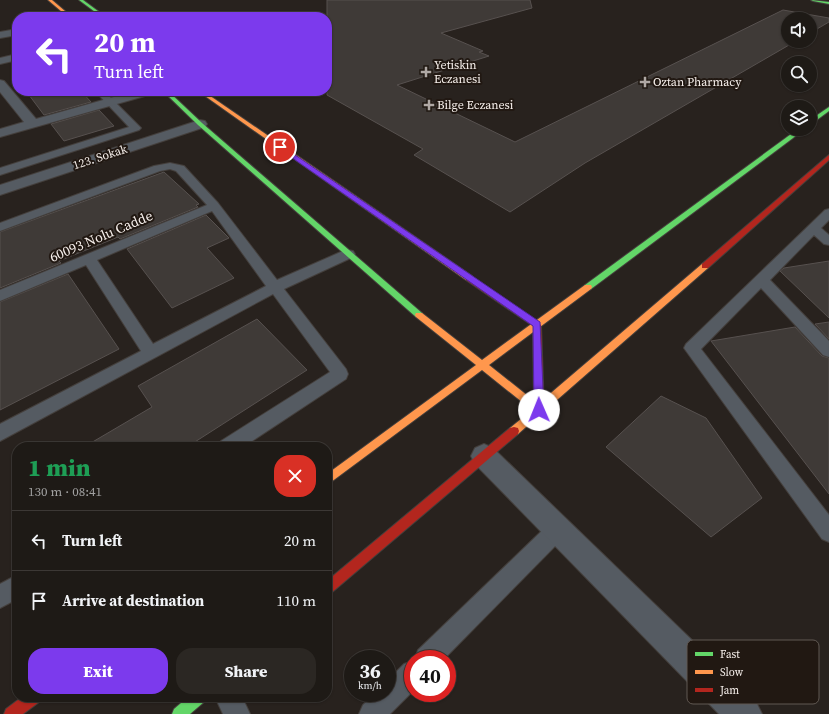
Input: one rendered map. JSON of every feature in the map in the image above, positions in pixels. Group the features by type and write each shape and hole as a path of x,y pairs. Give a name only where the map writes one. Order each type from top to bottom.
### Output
{"street":[{"path":"50,0 64,12"},
{"path":"82,0 98,12"},
{"path":"813,0 829,2"},
{"path":"0,35 12,33"},
{"path":"0,41 12,39"},
{"path":"0,61 12,58"},
{"path":"0,84 33,124"},
{"path":"0,133 131,96"},
{"path":"169,96 415,312 539,410"},
{"path":"207,96 537,325"},
{"path":"817,118 829,109"},
{"name":"123. Sokak","path":"0,190 200,124"},
{"path":"332,476 481,364 537,325 793,136"},
{"path":"332,585 539,410 829,157"},
{"path":"537,325 539,410"},
{"path":"484,456 687,657"},
{"path":"12,714 28,702"},
{"path":"179,714 193,702"},
{"path":"734,704 744,714"}],"lane":[{"path":"0,172 136,128 104,96"},
{"path":"0,227 164,167 180,168 214,206 340,374 236,442"},
{"name":"60093 Nolu Cadde","path":"0,296 214,206"},
{"path":"829,213 692,348 829,532"},
{"path":"814,229 829,241"},
{"path":"0,433 150,352 275,287 348,254"},
{"path":"89,259 150,352"},
{"path":"762,280 829,351"},
{"path":"436,650 558,529"},
{"path":"0,597 12,589"},
{"path":"372,714 404,682"},
{"path":"231,702 237,714"}],"building":[{"path":"327,0 530,0 532,8 441,33 483,51 479,52 489,56 397,85 515,142 783,10 794,12 781,12 781,48 784,48 585,163 510,212 414,155 423,149 329,96 332,96 332,12 327,12"},
{"path":"817,16 829,18 829,22 817,29"},
{"path":"30,96 86,96 91,102 44,115"},
{"path":"99,110 114,126 64,141 51,124"},
{"path":"164,172 199,204 196,205 198,207 120,239 118,237 59,261 61,263 0,288 0,232"},
{"path":"206,215 229,238 207,248 234,278 172,308 127,249"},
{"path":"829,261 829,318 780,271 784,268"},
{"path":"68,274 119,349 0,410 0,302"},
{"path":"257,319 307,370 195,442 92,442 152,407 138,386"},
{"path":"829,322 829,339 815,324"},
{"path":"795,327 822,356 829,358 829,494 711,341"},
{"path":"661,396 706,418 762,498 711,537 606,447"}],"traffic: fast":[{"path":"81,0 97,12"},
{"path":"813,0 829,3"},
{"path":"170,96 200,124 419,315"},
{"path":"817,118 829,109"},
{"path":"588,287 793,136"},
{"path":"179,714 193,702"}],"traffic: slow":[{"path":"50,0 64,12"},
{"path":"207,96 469,278"},
{"path":"514,431 705,266"},
{"path":"332,476 588,287"},
{"path":"419,315 539,410"}],"traffic: jam":[{"path":"705,266 829,157"},
{"path":"469,278 537,325 539,410"},
{"path":"332,585 514,431"},
{"path":"11,714 27,702"}],"place":[{"name":"Yetiskin Eczanesi","path":"426,72"},
{"name":"Oztan Pharmacy","path":"645,82"},
{"name":"Bilge Eczanesi","path":"429,105"}],"route":[{"path":"280,147 470,277 537,325 539,410"}]}
